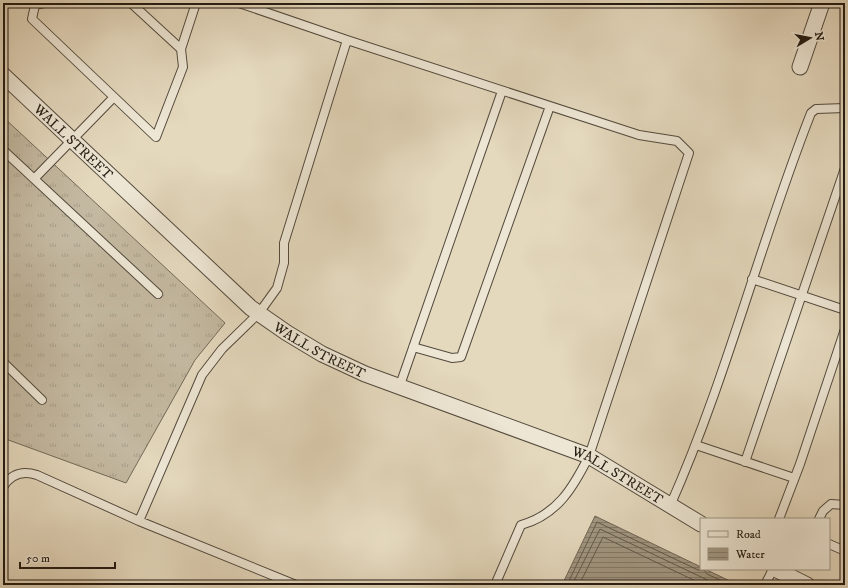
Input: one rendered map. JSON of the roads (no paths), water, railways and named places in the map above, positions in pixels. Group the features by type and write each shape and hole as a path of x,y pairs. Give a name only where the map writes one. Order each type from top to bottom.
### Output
{"street":[{"path":"800,67 822,3"},
{"name":"WALL STREET","path":"3,75 259,314 287,334 322,354 399,388 589,456 700,523"},
{"path":"776,570 807,585"}],"lane":[{"path":"44,3 35,5 32,19 156,136 183,67 181,49 196,3"},
{"path":"131,3 181,49"},
{"path":"239,3 347,40 639,135 677,141 689,153 589,456 573,486 549,512 537,520 521,525 495,585"},
{"path":"139,521 202,375 222,350 259,314 277,288 284,264 284,243 347,40"},
{"path":"399,388 502,90"},
{"path":"34,179 71,139 114,97"},
{"path":"414,347 452,358 461,357 550,106"},
{"path":"670,506 696,445 752,279 811,113 816,109 845,108"},
{"path":"3,150 158,294"},
{"path":"745,462 845,168"},
{"path":"752,279 845,310"},
{"path":"779,518 845,329"},
{"path":"3,362 42,400"},
{"path":"696,445 794,478"},
{"path":"3,487 12,476 29,472 139,521 296,585"},
{"path":"819,518 822,511 831,504 845,505"},
{"path":"830,544 845,550"},
{"path":"765,585 773,570"}],"water":[{"path":"595,516 700,567 700,570 707,570 730,581 728,585 562,585"}]}
